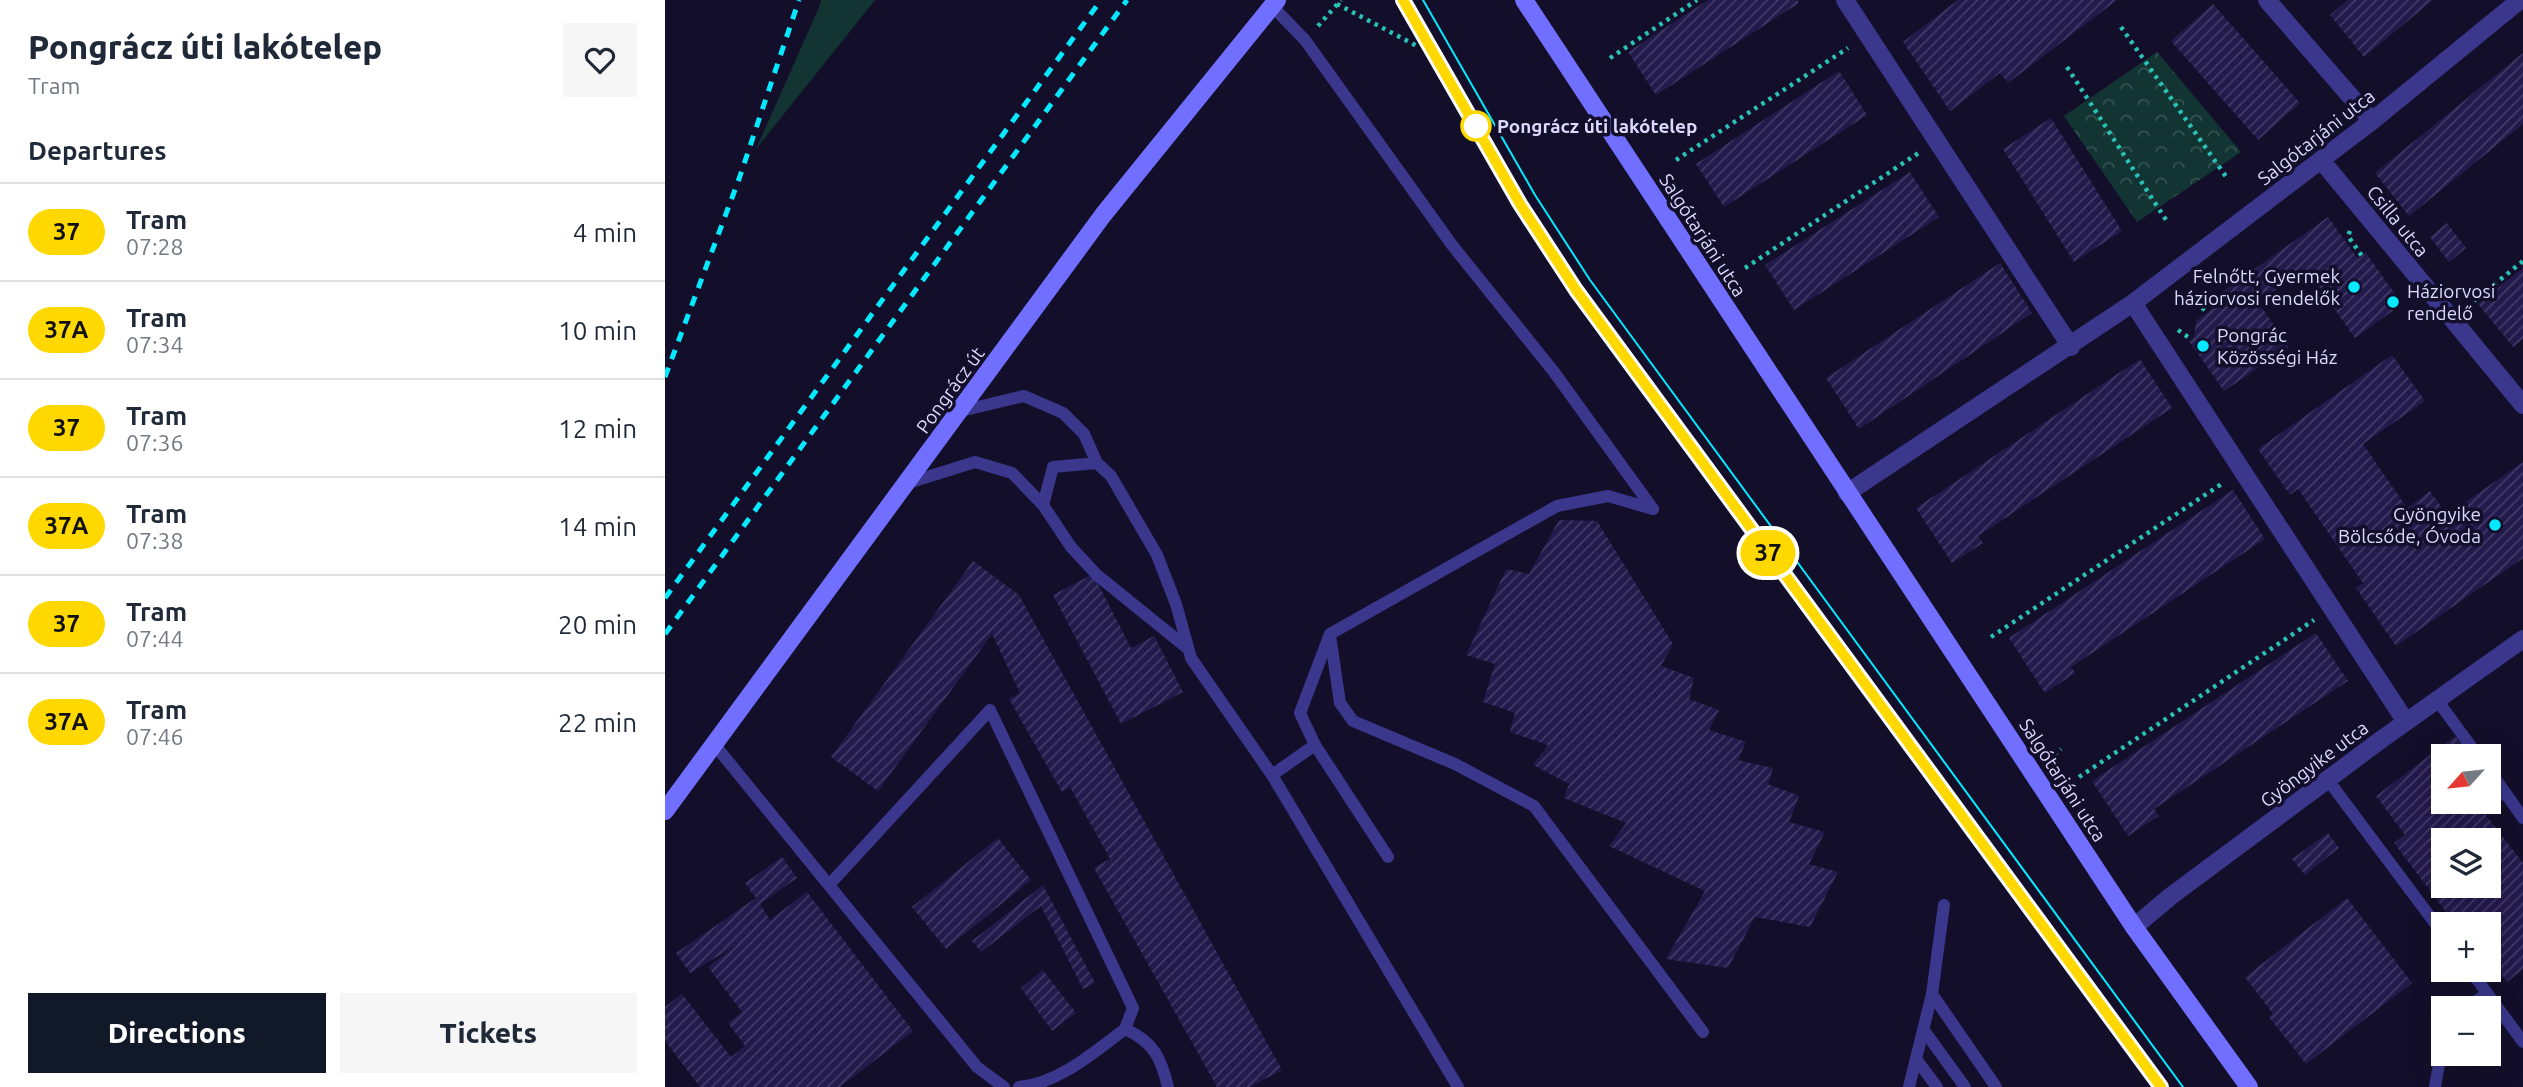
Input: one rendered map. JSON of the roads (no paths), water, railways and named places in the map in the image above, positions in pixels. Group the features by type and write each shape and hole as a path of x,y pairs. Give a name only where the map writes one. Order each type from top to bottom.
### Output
{"street":[{"name":"Salgótarjáni utca","path":"1524,0 2134,928 2249,1087"},
{"path":"1845,0 2071,347"},
{"path":"2267,0 2372,121"},
{"name":"Salgótarjáni utca","path":"1847,493 2071,347 2133,303 2372,121 2519,0"},
{"name":"Pongrácz út","path":"665,811 1103,215 1274,3"},
{"name":"Csilla utca","path":"2321,160 2523,405"},
{"path":"2133,303 2406,722"},
{"name":"Gyöngyike utca","path":"2134,928 2171,896 2523,639"}],"lane":[{"path":"1274,3 1305,40 1452,245 1554,372 1653,509 1608,496 1557,506 1330,634 1300,713 1315,745 1388,857"},
{"path":"961,411 1024,396 1063,413 1084,434 1097,463 1111,476 1157,555 1176,604 1186,647"},
{"path":"908,483 975,462 1012,473 1043,505 1071,547 1097,575 1186,647 1272,775 1458,1087"},
{"path":"1043,505 1053,467 1097,463"},
{"path":"1330,634 1340,703 1353,720 1455,764 1534,806 1703,1032"},
{"path":"2437,700 2469,744"},
{"path":"829,885 990,710 1133,1008 1125,1030 1088,1057 1040,1085 1019,1087"},
{"path":"715,744 977,1067 1004,1087"},
{"path":"1272,775 1315,745"},
{"path":"2328,780 2431,918"},
{"path":"2501,787 2523,818"},
{"path":"1909,1087 1932,994 1944,905"},
{"path":"2479,982 2523,1042"},
{"path":"2483,996 2487,993"},
{"path":"1932,994 1996,1087"},
{"path":"1923,1029 1965,1087"},
{"path":"1125,1030 1138,1035 1161,1058 1168,1087"},
{"path":"1916,1059 1937,1087"},
{"path":"2435,1087 2439,1066"}],"tram line":[{"path":"1403,0 1520,204 1575,290 2161,1087"},
{"name":"37","path":"1403,0 1520,204 1576,290 2161,1087"},
{"path":"1423,0 1535,195 1590,280 2183,1087"}],"railway":[{"path":"665,377 739,179 799,0"},
{"path":"665,598 1101,0"},
{"path":"665,634 1127,0"}],"place":[{"name":"Pongrácz úti lakótelep","path":"1476,126"},
{"name":"Felnőtt, Gyermek háziorvosi rendelők","path":"2354,287"},
{"name":"Háziorvosi rendelő","path":"2393,302"},
{"name":"Pongrác Közösségi Ház","path":"2203,346"},
{"name":"Gyöngyike Bölcsőde, Óvoda","path":"2495,525"}]}
